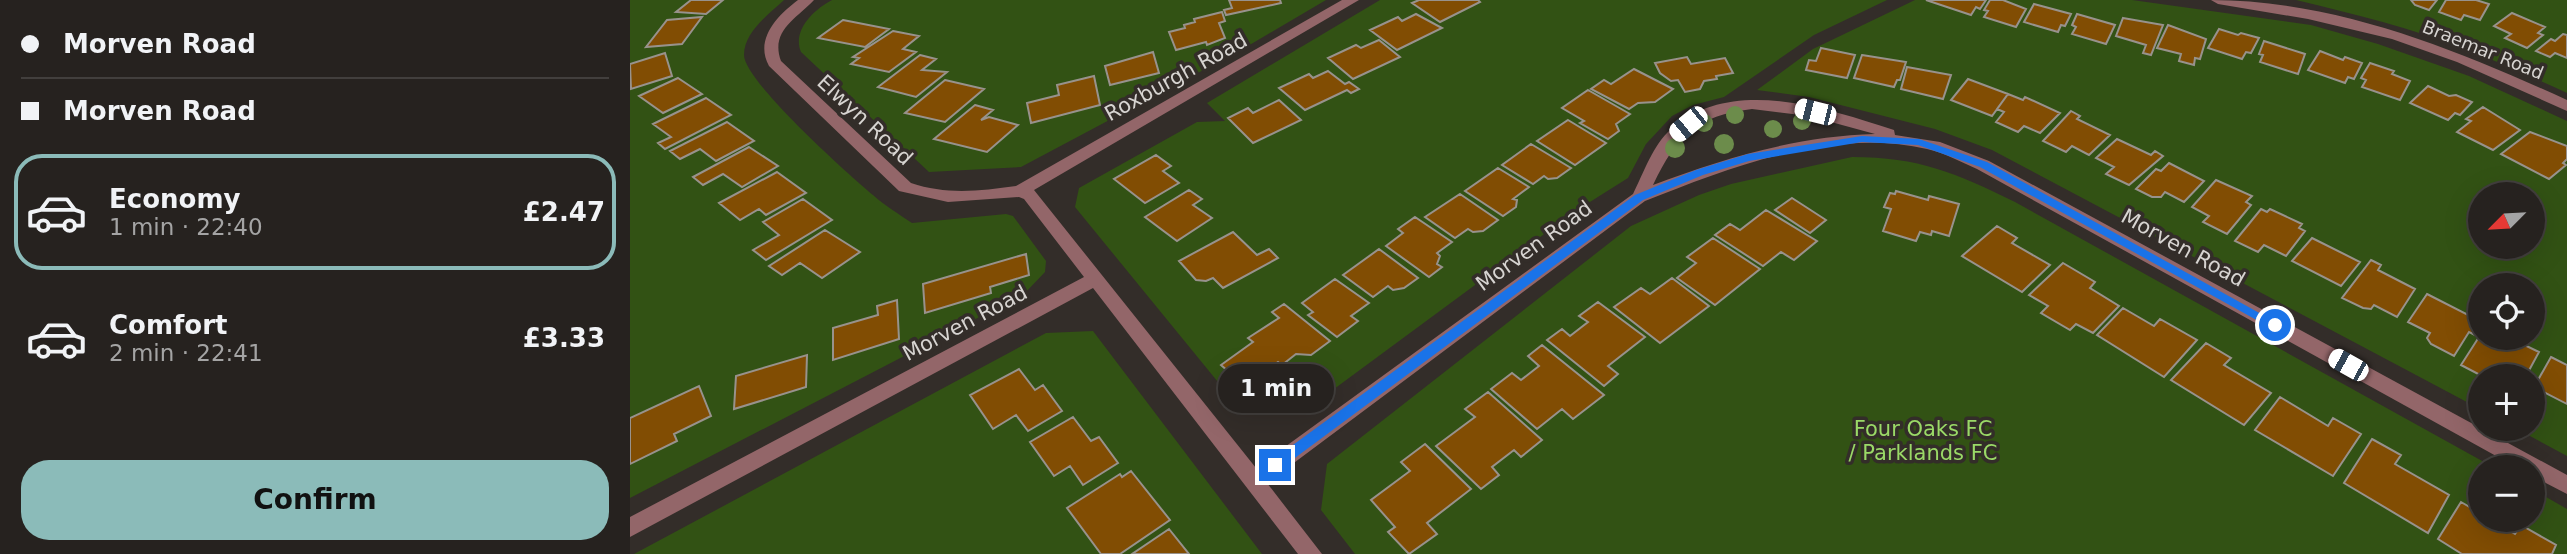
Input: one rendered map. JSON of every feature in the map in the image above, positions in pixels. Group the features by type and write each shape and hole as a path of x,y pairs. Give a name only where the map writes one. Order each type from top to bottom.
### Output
{"street":[{"name":"Elwyn Road","path":"807,0 789,15 773,35 769,54 774,64 905,187 922,194 951,199 1020,191"},
{"name":"Roxburgh Road","path":"1020,191 1352,0"},
{"name":"Braemar Road","path":"2218,0 2295,11 2399,37 2503,76 2567,106"},
{"name":"Morven Road","path":"1639,197 1665,147 1676,133 1705,116 1740,106 1789,106 1919,142 1983,165 2567,485"},
{"name":"Morven Road","path":"1254,481 1639,197 1700,172 1785,150 1862,139 1919,142"},
{"path":"1020,191 1030,194 1041,206 1311,554"},
{"name":"Morven Road","path":"630,528 1095,279"}],"green space":[{"path":"630,0 784,0 753,31 744,55 761,85 800,127 878,199 912,223 1006,214 1013,216 1046,261 1045,272 1024,294 630,498"},
{"path":"832,0 1326,0 1241,50 1021,167 929,172 801,52 799,36 806,22 818,9"},
{"path":"1380,0 1887,0 1814,35 1724,97 1693,105 1672,116 1646,144 1628,178 1574,212 1311,406 1240,409 1075,207 1079,188 1197,122 1225,121 1207,103"},
{"path":"1915,0 2132,0 2311,25 2378,44 2469,76 2567,121 2567,456 2539,441 2545,441 2545,364 2468,364 2468,403 1992,150 1935,129 1809,97 1757,90 1813,49"},
{"path":"2296,0 2567,0 2567,93 2447,42 2383,22"},
{"name":"Four Oaks FC / Parklands FC","path":"1852,157 1917,164 1955,175 1994,192 2471,455 2468,455 2468,532 2545,532 2545,496 2567,509 2567,554 1355,554 1321,510 1327,464 1631,226 1699,195 1731,184"},
{"path":"1093,331 1262,554 634,554 1046,333"}],"building":[{"path":"691,0 723,0 706,14 676,12"},
{"path":"1229,0 1280,0 1281,3 1226,15 1224,10 1232,8"},
{"path":"1419,0 1480,2 1440,22 1412,3"},
{"path":"1926,0 1986,0 1980,9 1976,7 1971,15"},
{"path":"1990,0 2003,0 2026,9 2016,27 1984,17 1988,11 1984,10"},
{"path":"2411,0 2437,0 2429,10 2415,5"},
{"path":"2446,0 2476,0 2489,4 2480,20 2464,15 2461,20 2439,12"},
{"path":"2034,4 2071,14 2065,26 2061,25 2058,32 2024,22"},
{"path":"1222,12 1225,21 1219,23 1225,38 1207,45 1206,42 1176,50 1169,32 1185,28 1184,25 1195,22 1194,19"},
{"path":"2512,13 2545,27 2538,33 2543,35 2527,48 2505,38 2511,34 2494,26"},
{"path":"1416,14 1442,28 1397,50 1370,30 1398,17 1402,21"},
{"path":"2077,14 2115,25 2106,44 2072,34 2076,27 2072,25"},
{"path":"702,17 682,44 646,47 667,20"},
{"path":"2123,18 2163,25 2151,55 2143,53 2146,45 2116,36"},
{"path":"843,20 889,29 865,47 818,38"},
{"path":"2168,25 2206,39 2200,59 2195,58 2194,65 2179,61 2181,54 2157,48"},
{"path":"2219,29 2259,38 2251,53 2246,52 2242,59 2208,48"},
{"path":"893,31 919,36 903,49 916,52 889,72 851,64 859,58 853,57"},
{"path":"2563,34 2567,35 2567,58 2555,53 2550,57 2536,51 2551,39 2555,41"},
{"path":"1379,40 1400,57 1353,79 1328,58 1356,45 1361,48"},
{"path":"2264,41 2305,54 2298,74 2260,62 2263,55 2259,54"},
{"path":"1821,48 1855,55 1847,78 1806,70 1809,60 1816,61"},
{"path":"2320,51 2343,60 2345,57 2362,63 2354,79 2348,77 2345,83 2308,70"},
{"path":"1153,52 1159,73 1110,85 1105,66"},
{"path":"665,53 672,76 631,89 630,64"},
{"path":"920,55 936,59 922,70 947,72 916,97 878,87"},
{"path":"1862,55 1906,62 1900,80 1897,80 1894,87 1854,78"},
{"path":"1687,57 1691,64 1725,58 1733,73 1716,76 1717,79 1704,81 1700,89 1685,92 1678,80 1671,81 1660,73 1655,63"},
{"path":"2370,63 2394,71 2392,74 2410,81 2400,100 2362,87 2366,80 2361,78"},
{"path":"1907,67 1951,75 1943,99 1901,89"},
{"path":"1634,69 1673,89 1655,102 1638,103 1629,109 1591,89 1604,80 1611,84"},
{"path":"1328,71 1345,84 1349,82 1359,89 1351,93 1347,90 1305,110 1279,88 1309,74 1313,78"},
{"path":"1094,76 1100,105 1031,123 1027,103 1059,95 1057,85"},
{"path":"678,78 702,94 663,113 639,96"},
{"path":"1968,79 2008,94 1992,116 1951,100"},
{"path":"945,80 984,89 945,122 905,113"},
{"path":"2428,86 2449,96 2456,95 2472,102 2460,115 2455,113 2448,120 2410,103"},
{"path":"1588,90 1630,114 1616,124 1619,131 1608,139 1580,123 1584,121 1562,108"},
{"path":"2008,94 2023,100 2025,97 2060,113 2040,133 2024,126 2018,132 1996,122 2004,112 1997,109"},
{"path":"706,98 731,115 665,149 658,143 671,137 653,124"},
{"path":"1279,100 1301,120 1253,143 1228,118 1248,108 1253,113"},
{"path":"975,105 993,110 981,120 989,117 1018,125 987,152 934,139"},
{"path":"2483,107 2520,130 2493,150 2457,132 2471,121 2466,119"},
{"path":"2071,111 2080,116 2077,119 2110,135 2089,155 2072,146 2066,152 2043,141"},
{"path":"1568,120 1606,143 1575,165 1537,141"},
{"path":"727,122 754,141 716,161 700,149 680,159 670,151"},
{"path":"2530,132 2567,146 2567,159 2563,163 2566,165 2549,179 2501,154"},
{"path":"2117,139 2151,155 2155,151 2163,156 2129,185 2106,174 2114,167 2096,158"},
{"path":"1531,144 1571,168 1557,178 1548,179 1544,176 1533,184 1502,165"},
{"path":"749,147 778,166 742,187 723,174 703,185 693,177"},
{"path":"1156,155 1171,166 1163,171 1179,183 1145,203 1114,179"},
{"path":"2169,163 2204,181 2184,202 2165,192 2161,197 2152,197 2136,189 2156,169 2161,171"},
{"path":"1498,168 1529,187 1513,199 1517,200 1516,207 1503,216 1465,191"},
{"path":"777,172 806,193 766,215 759,209 740,220 719,203"},
{"path":"2216,180 2252,196 2246,202 2251,205 2227,234 2203,222 2209,216 2192,207"},
{"path":"1189,190 1202,199 1193,205 1212,218 1177,241 1145,217"},
{"path":"1896,191 1928,200 1929,196 1959,204 1949,236 1932,231 1931,235 1920,232 1916,241 1883,231 1891,209 1884,207 1890,193 1895,194"},
{"path":"1460,194 1498,220 1483,231 1473,232 1468,229 1455,238 1425,217"},
{"path":"1792,198 1826,220 1810,233 1775,210"},
{"path":"803,199 832,220 766,260 753,250 779,235 763,222"},
{"path":"2261,209 2267,212 2270,209 2302,224 2299,228 2305,231 2286,256 2264,245 2258,252 2235,241"},
{"path":"1766,210 1817,241 1794,260 1781,252 1763,266 1715,235 1730,224 1740,230"},
{"path":"1415,217 1452,242 1437,253 1440,256 1437,264 1442,267 1429,277 1386,246 1403,233 1398,229"},
{"path":"1997,226 2017,238 2012,243 2050,265 2022,292 1962,256"},
{"path":"825,230 860,252 822,278 800,263 782,275 769,266"},
{"path":"1233,232 1257,255 1269,249 1278,258 1223,288 1213,278 1206,281 1196,280 1179,261"},
{"path":"1713,238 1760,269 1715,305 1677,278 1696,263 1687,257"},
{"path":"2312,238 2360,262 2341,286 2292,261"},
{"path":"1379,249 1418,278 1404,288 1393,290 1388,286 1373,297 1343,275"},
{"path":"1026,254 1029,275 990,287 991,293 925,313 923,284"},
{"path":"2371,260 2381,265 2378,270 2415,289 2397,317 2374,305 2371,309 2363,308 2342,298"},
{"path":"2063,263 2095,282 2090,288 2119,306 2093,333 2076,324 2070,330 2041,313 2048,306 2029,295"},
{"path":"1672,278 1709,306 1660,343 1614,307 1641,288 1650,294"},
{"path":"1335,279 1369,303 1351,316 1358,321 1337,337 1308,315 1313,312 1302,303"},
{"path":"2427,294 2468,315 2468,334 2454,356 2431,344 2427,338 2430,333 2408,322"},
{"path":"897,300 899,339 833,360 833,328 878,315 877,306"},
{"path":"1598,302 1645,337 1608,366 1618,374 1604,386 1547,340 1562,329 1570,336 1588,322 1579,316"},
{"path":"1284,304 1330,341 1311,355 1296,354 1282,365 1278,362 1245,386 1221,365 1253,342 1248,338 1279,318 1272,312"},
{"path":"2123,308 2154,326 2160,319 2197,340 2164,377 2097,335"},
{"path":"2206,343 2231,358 2224,365 2271,393 2244,425 2171,380"},
{"path":"1542,345 1604,395 1573,419 1562,409 1537,429 1491,389 1512,373 1521,380 1539,366 1528,356"},
{"path":"2471,350 2539,352 2532,364 2468,364 2468,369 2461,365"},
{"path":"807,355 806,387 734,409 736,376"},
{"path":"2551,357 2567,365 2567,404 2545,393 2545,368"},
{"path":"1019,369 1035,390 1043,385 1062,411 1028,431 1016,415 993,429 970,395"},
{"path":"699,386 711,416 674,434 677,441 630,464 630,418"},
{"path":"1488,392 1542,440 1521,457 1514,450 1492,467 1499,475 1481,489 1436,446 1475,417 1465,409"},
{"path":"2280,397 2328,426 2333,418 2361,434 2333,476 2255,430"},
{"path":"1073,417 1091,441 1099,437 1118,463 1083,485 1070,466 1054,476 1030,442"},
{"path":"2372,439 2401,455 2395,464 2449,495 2428,533 2344,483"},
{"path":"1425,444 1471,489 1427,523 1437,534 1409,554 1388,532 1395,527 1371,500 1410,471 1401,462"},
{"path":"1131,471 1170,520 1120,554 1101,554 1067,508 1120,474 1122,477"},
{"path":"2461,502 2468,506 2468,532 2533,532 2556,545 2552,554 2462,554 2438,539"},
{"path":"1169,529 1189,554 1132,554"}],"route":[{"path":"1275,465 1639,197 1700,172 1748,158 1823,144 1862,139 1919,142 1983,165 2275,325"}]}
